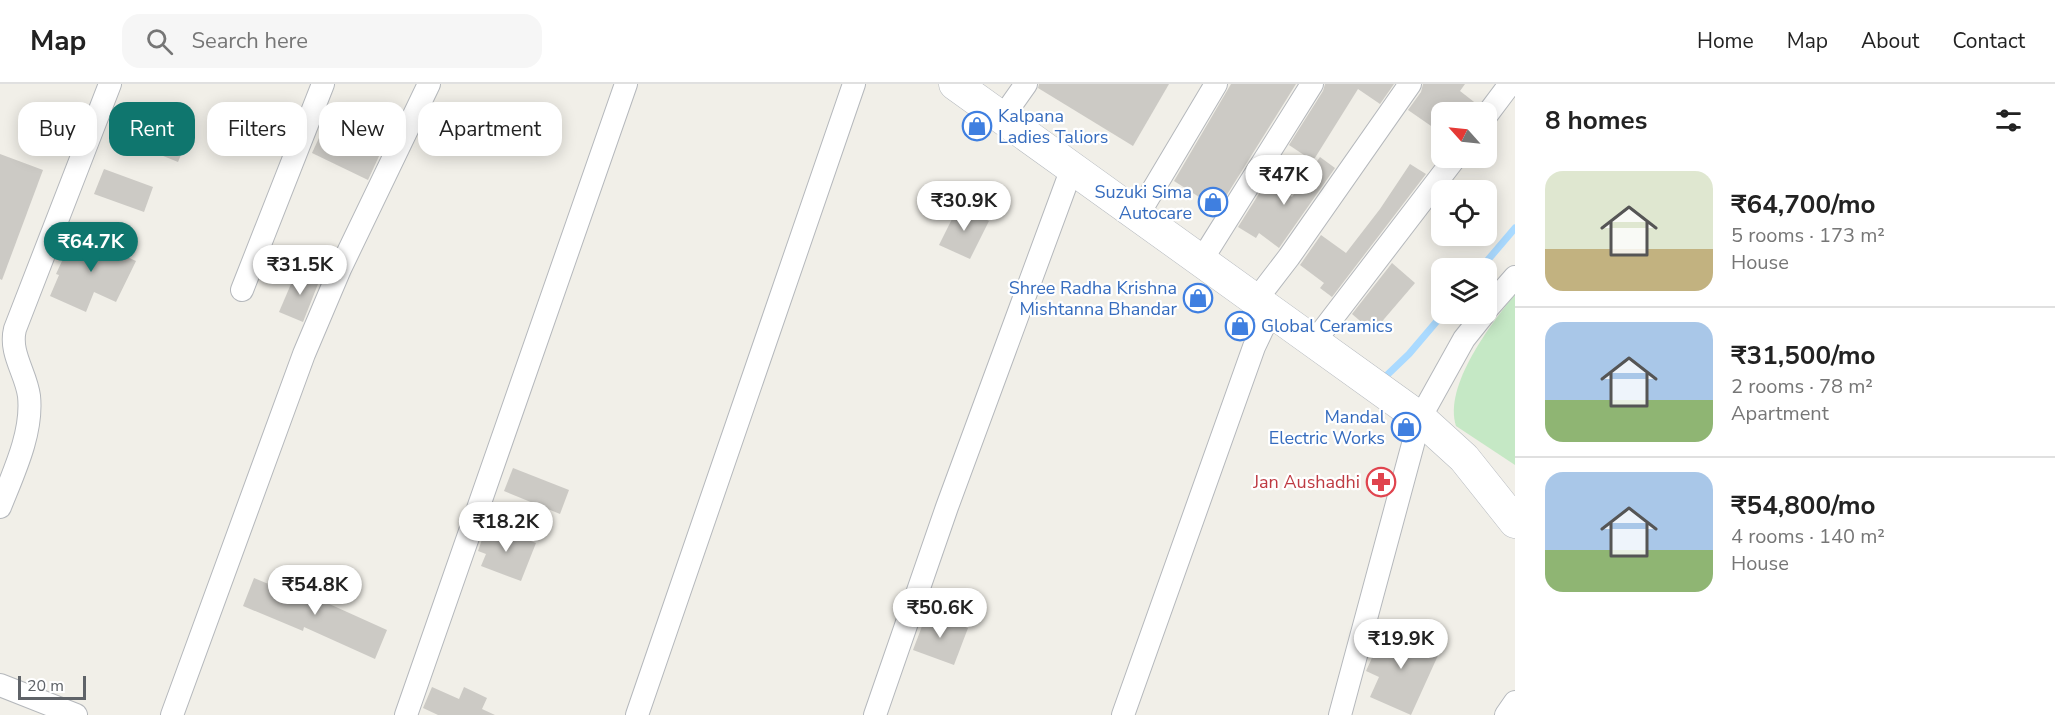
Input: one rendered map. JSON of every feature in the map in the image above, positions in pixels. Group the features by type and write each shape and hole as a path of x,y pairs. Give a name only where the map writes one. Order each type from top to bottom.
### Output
{"main road":[{"path":"955,84 1015,99 1072,168 1145,204 1208,250 1266,297 1321,332 1344,363 1385,393 1417,432 1464,458 1515,522"}],"street":[{"path":"0,507 27,429 30,411 26,383 14,349 15,329 110,84"},
{"path":"242,290 323,84"},
{"path":"172,715 304,354 340,269 429,84"},
{"path":"406,715 626,84"},
{"path":"1145,204 1215,84"},
{"path":"1208,250 1312,84"},
{"path":"1123,715 1254,347 1266,297 1290,257 1410,84"},
{"path":"1496,102 1510,84"},
{"path":"637,715 853,87"},
{"path":"875,715 946,507 1072,168"},
{"path":"1321,332 1447,168"},
{"path":"1497,298 1515,277"},
{"path":"1340,715 1417,432 1464,339 1476,324"},
{"path":"0,685 76,715"},
{"path":"1506,715 1515,702"}],"green space":[{"path":"1515,294 1515,465 1456,426 1454,410 1456,393 1463,375 1482,338 1492,324 1497,324 1497,318"}],"building":[{"path":"1039,84 1169,84 1133,146 1038,88"},
{"path":"1231,84 1296,84 1218,209 1174,181"},
{"path":"1325,84 1394,84 1380,104 1358,89 1313,161 1289,145 1323,91"},
{"path":"1423,84 1465,84 1460,91 1474,102 1431,102 1431,126 1408,110 1421,92"},
{"path":"319,138 319,156 379,156 368,180 312,153"},
{"path":"0,154 43,170 2,280 0,279"},
{"path":"163,156 180,156 178,162"},
{"path":"1320,157 1335,168 1279,248 1259,233 1256,238 1238,227 1267,181 1292,197"},
{"path":"1410,164 1426,174 1332,297 1320,288 1324,283 1300,265 1321,235 1346,253 1380,209"},
{"path":"104,169 153,187 144,212 94,194"},
{"path":"959,205 989,221 970,259 939,245"},
{"path":"75,233 136,261 116,302 94,292 86,312 50,296 59,275 56,274"},
{"path":"1392,263 1415,283 1373,332 1352,314"},
{"path":"297,270 320,279 303,322 279,312"},
{"path":"513,468 569,490 560,514 504,491"},
{"path":"487,525 536,543 521,581 481,566 486,554 478,551"},
{"path":"254,578 283,590 287,581 318,594 316,598 387,630 375,659 304,627 303,631 243,606"},
{"path":"927,613 968,628 954,665 913,650"},
{"path":"1386,627 1440,651 1411,715 1370,697 1379,677 1366,671"},
{"path":"432,687 459,699 464,687 487,698 482,709 495,715 438,715 423,708"}],"waterway":[{"path":"1490,258 1515,228"},
{"path":"1385,377 1409,354 1434,324"}],"place":[{"name":"Kalpana Ladies Taliors","path":"977,126"},
{"name":"Suzuki Sima Autocare","path":"1213,202"},
{"name":"Shree Radha Krishna Mishtanna Bhandar","path":"1198,298"},
{"name":"Global Ceramics","path":"1240,326"},
{"name":"Mandal Electric Works","path":"1406,427"},
{"name":"Jan Aushadhi","path":"1381,482"}]}
